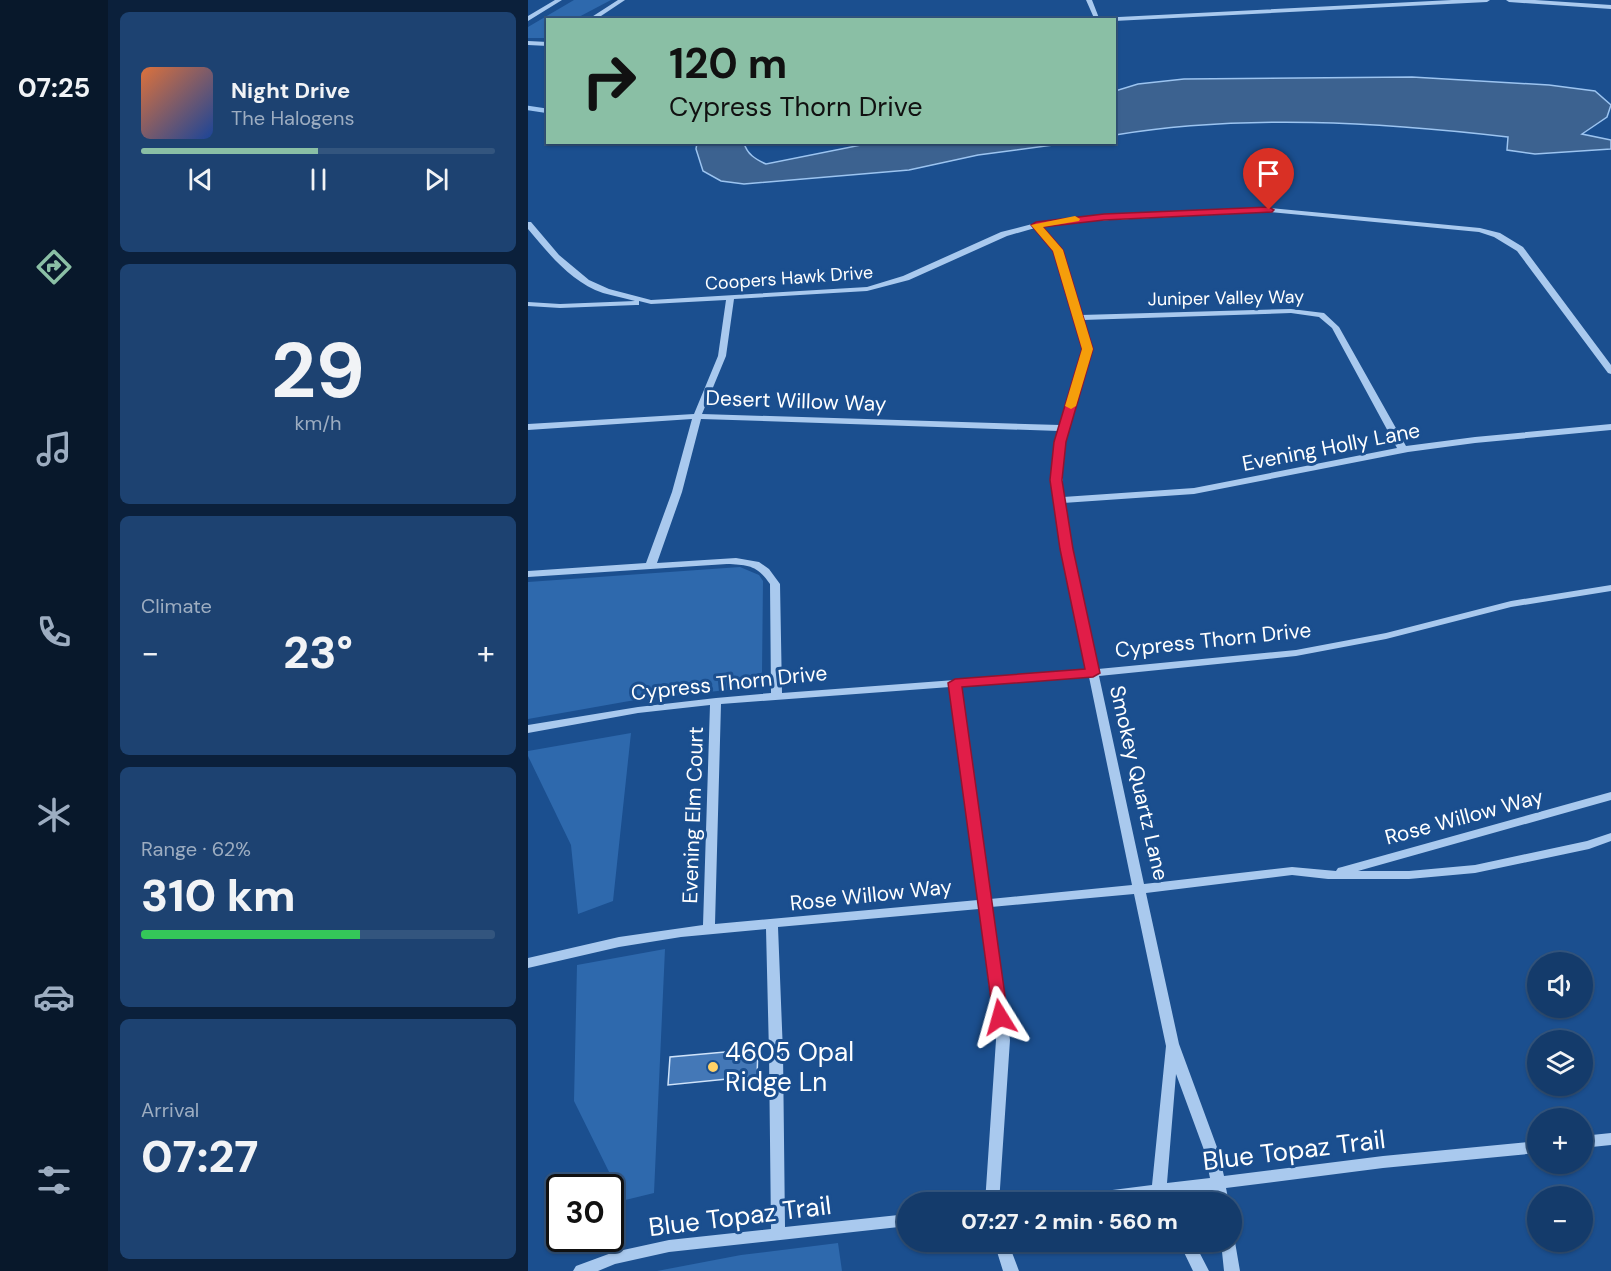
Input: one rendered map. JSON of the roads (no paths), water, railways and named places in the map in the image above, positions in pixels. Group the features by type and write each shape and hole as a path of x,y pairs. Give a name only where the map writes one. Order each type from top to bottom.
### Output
{"street":[{"path":"528,19 559,0"},
{"path":"593,18 622,0"},
{"path":"1089,0 1097,18"},
{"path":"1265,0 1273,11"},
{"path":"1116,18 1487,0"},
{"path":"1509,0 1579,2 1611,7"},
{"path":"528,42 546,44"},
{"name":"Coopers Hawk Drive","path":"528,224 556,257 586,282 606,291 651,302 843,292 883,286 923,271 1004,234 1036,225 1104,217 1269,210 1462,228 1497,235 1521,249 1611,371"},
{"name":"Smokey Quartz Lane","path":"1036,225 1058,250 1087,349 1064,428 1057,462 1058,500 1172,1044 1211,1150 1220,1192"},
{"path":"650,567 677,492 697,416 722,356 730,299"},
{"path":"528,303 560,306 651,302"},
{"name":"Juniper Valley Way","path":"1079,318 1291,311 1322,315 1335,327 1403,450"},
{"name":"Desert Willow Way","path":"528,427 697,416 1064,428"},
{"name":"Evening Holly Lane","path":"1058,500 1190,491 1269,478 1340,461 1403,450 1471,440 1611,428"},
{"path":"528,574 727,561 750,562 765,568 775,584 777,696"},
{"name":"Cypress Thorn Drive","path":"528,729 638,710 716,701 1093,673 1307,651 1386,636 1511,603 1611,588"},
{"path":"955,683 1003,1040 993,1192"},
{"name":"Evening Elm Court","path":"709,930 716,701"},
{"name":"Rose Willow Way","path":"1328,875 1611,796"},
{"name":"Rose Willow Way","path":"528,963 618,942 709,930 1141,890 1292,871 1328,875 1409,875 1475,869 1589,845 1611,837"},
{"path":"772,925 778,1234"},
{"name":"Smokey Quartz Lane","path":"1161,1192 1172,1044"},
{"path":"1593,1141 1611,1139"},
{"name":"Blue Topaz Trail","path":"1179,1192 1219,1183 1383,1162 1527,1148"},
{"name":"Blue Topaz Trail","path":"581,1271 614,1258 669,1246 897,1221"},
{"path":"1004,1252 1011,1271"},
{"path":"1191,1252 1201,1271"},
{"path":"1229,1252 1232,1271"}],"waterway":[{"path":"528,108 546,111"}],"place":[{"name":"4605 Opal Ridge Ln","path":"713,1067"}]}
